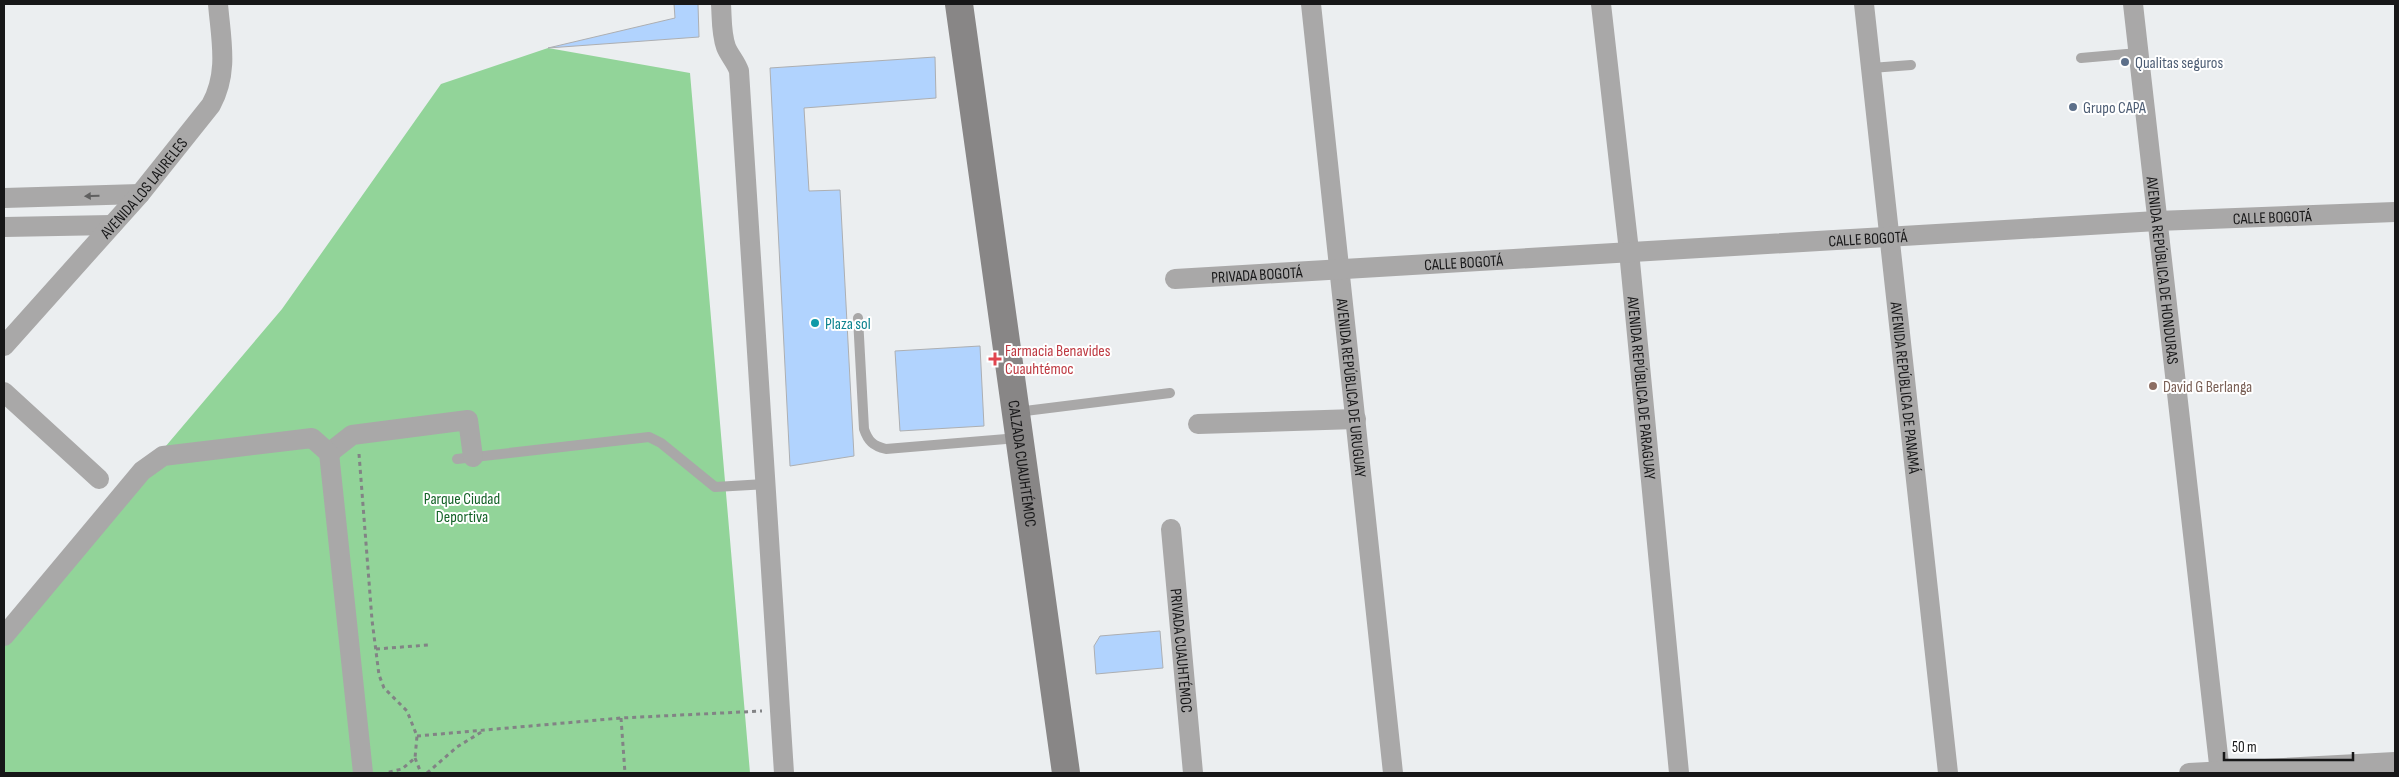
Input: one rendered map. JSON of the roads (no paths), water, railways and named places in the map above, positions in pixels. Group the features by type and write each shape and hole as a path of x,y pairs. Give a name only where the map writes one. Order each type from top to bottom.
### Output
{"main road":[{"name":"CALZADA CUAUHTÉMOC","path":"959,4 1066,773"}],"street":[{"name":"AVENIDA LOS LAURELES","path":"4,346 140,194 211,105 219,90 223,72 218,4"},
{"path":"721,4 723,36 727,49 735,60 739,71 784,773"},
{"name":"AVENIDA REPÚBLICA DE URUGUAY","path":"1311,4 1393,773"},
{"name":"AVENIDA REPÚBLICA DE PARAGUAY","path":"1602,4 1629,251 1679,773"},
{"name":"AVENIDA REPÚBLICA DE PANAMÁ","path":"1864,4 1948,773"},
{"name":"AVENIDA REPÚBLICA DE HONDURAS","path":"2133,4 2220,772"},
{"path":"4,198 140,194"},
{"name":"CALLE BOGOTÁ","path":"1340,268 2158,221 2395,212"},
{"path":"4,227 112,225"},
{"name":"PRIVADA BOGOTÁ","path":"1175,280 1340,268"},
{"path":"4,392 99,479"},
{"path":"1198,424 1356,419"},
{"path":"329,453 352,435 468,420 465,458"},
{"path":"4,636 142,471 163,456 312,438 329,453 363,773"},
{"name":"PRIVADA CUAUHTÉMOC","path":"1171,529 1193,773"},
{"path":"2189,773 2395,762"}],"lane":[{"path":"2082,58 2138,52"},
{"path":"1871,68 1911,65"},
{"path":"858,318 864,429 868,440 877,447 886,449 1018,425 1170,393"},
{"path":"465,458 649,437 661,443 715,487 766,484"}],"place":[{"name":"Qualitas seguros","path":"2125,62"},
{"name":"Grupo CAPA","path":"2073,107"},
{"name":"Plaza sol","path":"815,323"},
{"name":"Farmacia Benavides Cuauhtémoc","path":"995,359"},
{"name":"David G Berlanga","path":"2153,386"}],"park label":[{"name":"Parque Ciudad Deportiva","path":"462,507"}]}
